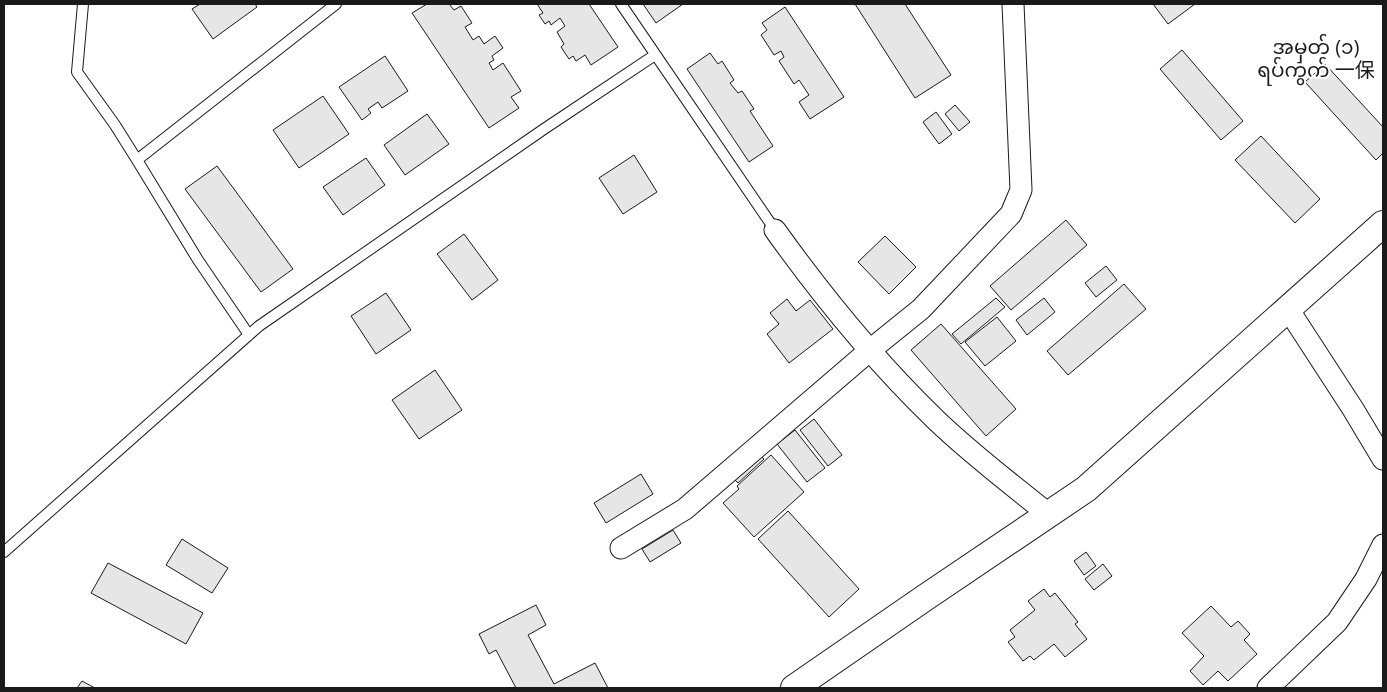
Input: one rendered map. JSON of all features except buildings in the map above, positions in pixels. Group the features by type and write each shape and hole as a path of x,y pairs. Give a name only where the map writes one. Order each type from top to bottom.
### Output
{"street":[{"path":"621,548 685,509 869,351 921,309 1011,214 1021,190 1013,4"},
{"path":"802,686 926,596 1086,489 1383,224"},
{"path":"775,230 806,273 869,351 935,419 999,475 1048,514"},
{"path":"1288,309 1383,459"},
{"path":"1268,688 1337,622 1366,579 1383,545"}],"lane":[{"path":"84,4 76,72 115,125 198,260 249,335"},
{"path":"138,160 336,4"},
{"path":"620,4 775,230"},
{"path":"4,552 9,542 259,326 544,129 655,55"}],"district":[{"name":"အမှတ် (၁) ရပ်ကွက် 一保","path":"1316,58"}]}
